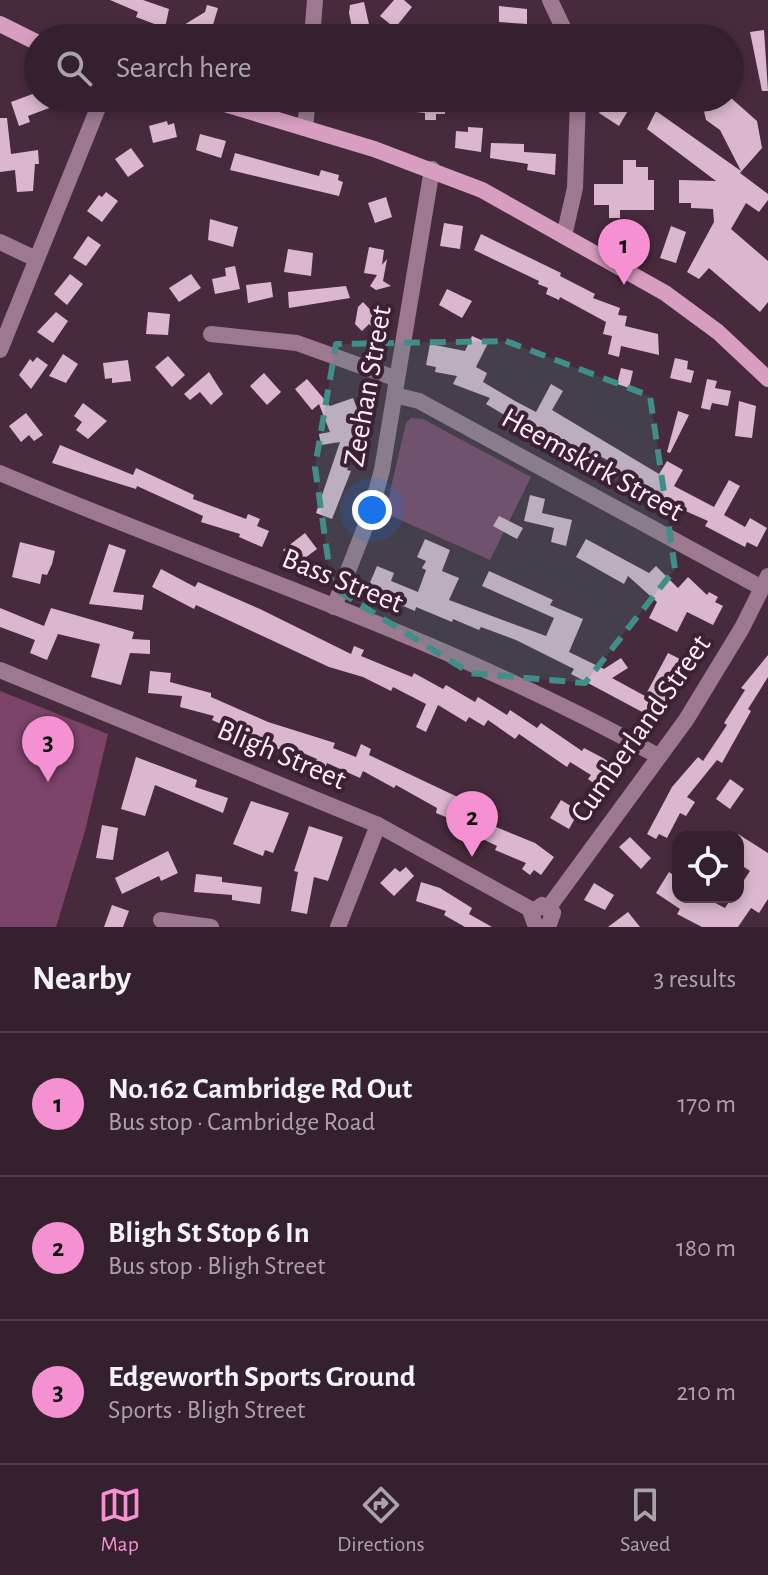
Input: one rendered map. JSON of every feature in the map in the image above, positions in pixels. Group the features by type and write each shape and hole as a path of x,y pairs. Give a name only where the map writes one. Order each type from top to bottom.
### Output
{"main road":[{"path":"0,24 24,36"},
{"path":"252,112 432,169 482,190 694,313 768,379"}],"street":[{"path":"313,24 315,0"},
{"path":"550,0 561,24"},
{"path":"0,350 96,112"},
{"path":"305,128 307,112"},
{"path":"564,236 575,188 578,112"},
{"name":"Zeehan Street","path":"334,607 372,506 396,387 432,169"},
{"path":"0,242 36,259"},
{"name":"Heemskirk Street","path":"211,334 297,343 396,387 765,582"},
{"name":"Bass Street","path":"0,473 515,681 658,756"},
{"name":"Cumberland Street","path":"543,922 716,672 765,582"},
{"name":"Bligh Street","path":"0,670 378,825 543,922"},
{"path":"338,927 378,825"},
{"path":"161,920 211,927"}],"highlighted area":[{"path":"506,341 650,396 675,569 585,683 470,673 332,587 315,467 336,344"}],"shaded area":[{"path":"411,418 423,419 531,477 490,560 385,513 406,423"},
{"path":"0,691 108,734 85,831 56,927 0,927"}],"building":[{"path":"110,0 143,0 169,9 166,24 154,24 136,17 138,12"},
{"path":"394,0 404,0 412,7 398,24 390,24 380,16"},
{"path":"364,2 369,24 351,24 350,5"},
{"path":"207,5 218,8 213,24 185,24 205,12"},
{"path":"499,6 527,9 527,24 499,22"},
{"path":"764,30 768,91 762,91 750,32"},
{"path":"24,97 24,112 39,112 28,116 30,122 19,126 11,102"},
{"path":"744,110 757,121 762,148 740,173 768,194 768,200 759,212 746,203 731,229 768,261 768,302 760,312 709,268 699,279 687,272 714,222 713,209 691,208 691,203 679,203 679,180 716,181 647,129 657,112 741,171 720,130 706,120 704,112 744,112"},
{"path":"416,112 445,112 436,114 436,120 425,120 425,113"},
{"path":"600,112 627,112 619,126"},
{"path":"0,118 7,118 11,154 38,150 39,164 35,164 33,191 17,192 15,170 0,172"},
{"path":"167,121 168,125 174,123 177,137 153,143 149,126"},
{"path":"468,127 483,128 481,152 455,148 456,131 468,132"},
{"path":"200,134 226,141 221,158 196,150"},
{"path":"491,143 524,144 524,152 556,154 555,175 527,170 528,164 490,158"},
{"path":"131,148 144,166 128,177 115,159"},
{"path":"235,153 319,176 321,170 339,175 338,180 343,182 339,196 230,170"},
{"path":"623,160 636,160 636,167 648,167 648,180 654,180 654,210 620,210 620,218 609,218 609,205 594,205 594,184 623,184"},
{"path":"106,192 118,201 102,222 87,211 99,195 102,197"},
{"path":"386,197 392,217 375,223 368,203"},
{"path":"210,219 238,227 233,247 208,240"},
{"path":"444,223 463,226 460,249 440,246"},
{"path":"671,226 686,232 676,263 660,258"},
{"path":"481,234 561,273 560,276 595,294 593,298 620,308 618,315 627,316 625,326 658,334 659,355 621,346 619,357 608,354 612,336 603,334 606,322 560,297 559,300 546,294 548,288 538,284 539,281 474,250"},
{"path":"88,236 101,245 86,266 73,258"},
{"path":"369,247 384,250 382,265 387,259 383,281 391,286 376,290 370,286 377,275 364,273"},
{"path":"288,249 313,253 311,276 284,272"},
{"path":"235,266 240,289 215,294 212,279 226,276 225,268"},
{"path":"70,274 83,284 67,305 54,294"},
{"path":"191,274 201,288 179,302 169,288"},
{"path":"271,282 273,297 248,303 246,285"},
{"path":"346,286 350,298 289,308 288,292"},
{"path":"447,289 472,301 462,318 439,305"},
{"path":"363,302 381,321 374,328 369,324 362,331 355,324 358,307"},
{"path":"56,312 68,321 53,343 37,332"},
{"path":"148,312 170,314 168,335 146,334"},
{"path":"472,336 488,343 476,367 487,373 483,382 515,401 536,412 551,384 563,391 552,410 659,474 667,461 683,470 674,486 714,507 729,480 740,486 724,515 745,527 750,518 767,528 757,547 747,542 745,547 705,526 708,521 672,505 614,469 616,465 598,455 539,428 530,430 486,404 490,398 453,384 457,376 435,372 436,367 426,365 430,344 465,351"},
{"path":"63,354 78,364 66,383 49,376"},
{"path":"168,356 185,375 172,387 155,367"},
{"path":"37,357 48,365 31,389 19,375 30,359 33,362"},
{"path":"675,358 688,361 687,369 694,371 691,383 670,378"},
{"path":"128,360 131,381 112,383 112,378 105,379 103,363"},
{"path":"621,368 633,371 629,388 617,384"},
{"path":"209,372 223,394 211,405 200,392 190,400 184,394"},
{"path":"264,373 281,392 267,405 250,386"},
{"path":"307,379 330,406 353,398 361,419 354,421 357,440 347,470 351,471 332,519 316,513 340,442 321,445 319,434 330,432 319,404 312,410 295,389"},
{"path":"707,379 717,381 715,388 731,391 728,406 712,403 710,410 701,408"},
{"path":"739,401 756,406 752,438 735,436"},
{"path":"83,403 107,421 88,439 76,430 82,422 74,416"},
{"path":"678,411 689,415 670,453 667,452"},
{"path":"26,413 43,435 34,441 29,435 21,442 9,426"},
{"path":"60,445 133,475 136,468 194,495 193,499 246,519 248,514 260,519 257,526 269,531 262,547 239,537 240,534 201,522 203,516 137,486 136,489 52,463"},
{"path":"530,495 545,499 542,513 572,520 566,546 551,542 554,528 524,521"},
{"path":"499,516 523,528 517,539 493,526"},
{"path":"305,533 317,549 301,561 295,554 289,558 283,550"},
{"path":"425,539 450,550 442,571 459,578 449,600 546,636 554,618 482,586 489,571 553,600 550,605 583,619 569,652 604,669 621,658 628,668 612,678 645,696 668,653 690,664 686,674 676,682 658,713 649,708 646,714 571,674 574,669 516,640 453,619 452,622 416,607 415,611 375,594 378,588 369,585 377,566 394,573 391,581 418,592 426,561 417,557"},
{"path":"586,539 649,573 656,566 678,588 688,577 707,595 709,592 718,597 715,602 723,606 713,625 687,612 677,632 649,618 657,602 628,576 624,584 576,557"},
{"path":"20,542 55,551 47,575 42,574 40,584 12,577"},
{"path":"109,544 126,550 113,592 144,595 142,610 89,604"},
{"path":"161,569 195,587 198,582 260,609 351,654 354,646 364,650 361,656 412,677 414,673 443,689 446,685 475,702 478,697 507,715 510,710 537,728 541,723 582,751 584,748 615,766 611,772 614,774 603,790 588,779 591,775 570,762 567,767 519,734 515,739 488,720 484,726 469,717 466,722 438,705 426,732 416,727 426,704 393,687 391,691 363,677 329,667 196,605 194,609 152,587"},
{"path":"0,608 44,626 51,608 134,632 132,639 150,640 150,654 130,653 121,685 91,677 100,644 58,634 47,660 30,653 35,640 0,627"},
{"path":"768,655 768,677 748,709 751,711 722,763 717,760 687,797 695,802 686,816 680,813 667,838 659,834 656,839 647,834 672,787 698,757 703,761 727,725 724,723 745,690 741,688"},
{"path":"150,671 171,673 170,682 211,693 211,697 268,722 335,743 333,748 356,757 361,744 371,749 369,755 464,800 462,805 494,819 491,825 535,843 554,857 541,875 534,870 530,875 522,869 526,863 495,850 497,846 466,831 468,826 436,813 437,808 396,785 394,788 363,771 360,778 327,763 325,768 315,764 317,759 296,750 295,754 275,748 212,720 214,716 180,707 182,696 148,693"},
{"path":"136,757 197,780 195,787 228,798 223,813 155,785 145,816 121,809"},
{"path":"730,779 744,789 730,809 716,799"},
{"path":"561,800 579,811 569,829 550,818"},
{"path":"251,801 289,813 273,853 265,850 263,856 233,844"},
{"path":"102,825 118,828 113,860 96,858"},
{"path":"309,826 343,837 328,881 314,877 307,914 291,911 298,872 294,871"},
{"path":"630,837 651,858 641,869 619,847"},
{"path":"744,838 768,853 768,899 759,913 751,908 738,927 702,927 677,914 680,909 656,893 669,872 672,874 672,903 715,903 725,908 728,903 744,903 744,880 750,871 744,867"},
{"path":"168,851 178,873 161,881 159,876 122,894 115,878"},
{"path":"406,867 414,876 394,896 380,883 395,868 400,872"},
{"path":"196,874 222,877 222,882 262,887 260,904 232,900 232,895 194,892"},
{"path":"421,882 440,888 472,908 469,914 492,927 465,927 444,915 446,911 416,901"},
{"path":"594,883 614,895 605,910 584,900"},
{"path":"112,905 129,911 123,927 104,927"},
{"path":"628,912 640,927 608,927"}],"place":[{"name":"No.162 Cambridge Rd Out","path":"624,285"},
{"name":"Edgeworth Sports Ground","path":"48,782"},
{"name":"Bligh St Stop 6 In","path":"472,857"}]}
